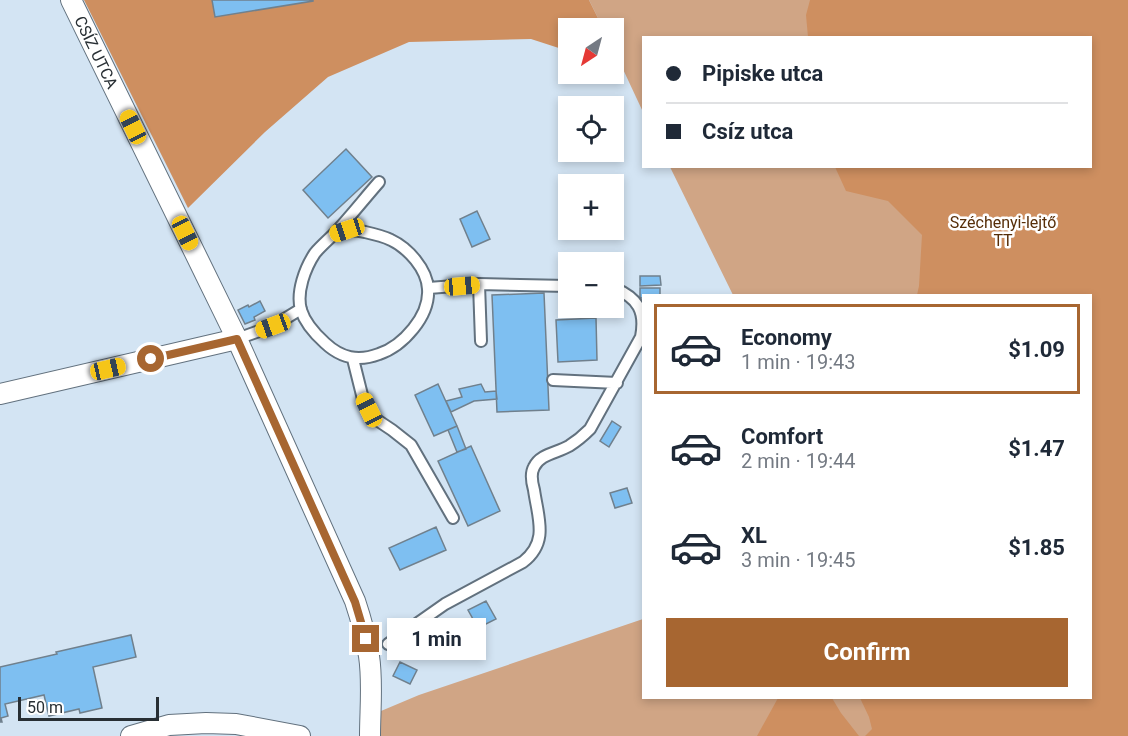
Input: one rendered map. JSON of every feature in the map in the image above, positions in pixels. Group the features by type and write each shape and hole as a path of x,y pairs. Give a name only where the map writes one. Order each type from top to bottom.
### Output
{"street":[{"name":"CSÍZ UTCA","path":"71,0 237,339 355,602 366,639 370,664 370,736"},
{"path":"0,394 237,339"},
{"path":"131,736 169,725 206,723 236,724 300,736"}],"lane":[{"path":"334,235 347,230 380,236 393,241 415,260 424,273 429,288 422,313 414,327 401,342 391,349 365,358 342,355 311,328 301,309 301,286 315,253 334,235 379,182"},
{"path":"429,288 479,284 558,286"},
{"path":"479,284 481,341"},
{"path":"624,293 639,307 642,314"},
{"path":"237,339 273,326 301,309"},
{"path":"388,644 446,604 532,555 537,547 540,530 532,483 533,469 537,462 568,447 590,429 617,383 642,331"},
{"path":"353,358 363,399 369,410 377,420 411,445 453,518"},
{"path":"554,380 617,383"}],"green space":[{"path":"84,0 589,0 598,18 558,18 558,48 531,39 409,42 328,77 265,132 188,208"},
{"name":"Széchenyi-lejtő TT","path":"589,0 1128,0 1128,736 380,736 381,711 419,695 642,619 642,699 1092,699 1092,294 733,294 670,168 1092,168 1092,36 642,36 642,110 624,71 624,18 598,18"},
{"path":"810,0 1128,0 1128,736 865,736 872,729 860,699 1092,699 1092,294 917,294 922,235 888,201 846,191 835,168 1092,168 1092,36 808,36 806,15"},
{"path":"777,699 833,699 859,736 757,736"}],"building":[{"path":"212,0 313,0 313,1 215,17"},
{"path":"346,149 372,177 328,218 303,190"},
{"path":"477,211 490,239 472,247 460,219"},
{"path":"640,276 660,276 661,285 640,286"},
{"path":"640,288 660,288 660,294 642,294 640,298"},
{"path":"544,293 549,410 497,412 492,295"},
{"path":"260,301 265,311 254,317 255,320 245,324 238,310"},
{"path":"596,318 597,360 558,362 556,320"},
{"path":"438,384 457,426 434,436 415,395"},
{"path":"481,384 485,392 496,391 497,399 474,401 451,412 446,401 462,397 459,389"},
{"path":"612,421 621,427 609,447 600,441"},
{"path":"457,426 466,449 457,452 448,430"},
{"path":"471,446 500,511 468,526 438,461"},
{"path":"627,488 632,503 615,508 610,493"},
{"path":"436,527 446,550 400,570 389,548"},
{"path":"486,601 496,619 478,628 468,610"},
{"path":"465,630 469,637 462,641 458,634"},
{"path":"131,635 136,657 93,667 102,708 80,713 79,709 49,716 44,695 5,704 8,716 1,718 2,722 0,722 0,667"},
{"path":"400,662 417,670 410,684 393,676"}],"route":[{"path":"151,359 237,339 355,602 366,639"}]}
